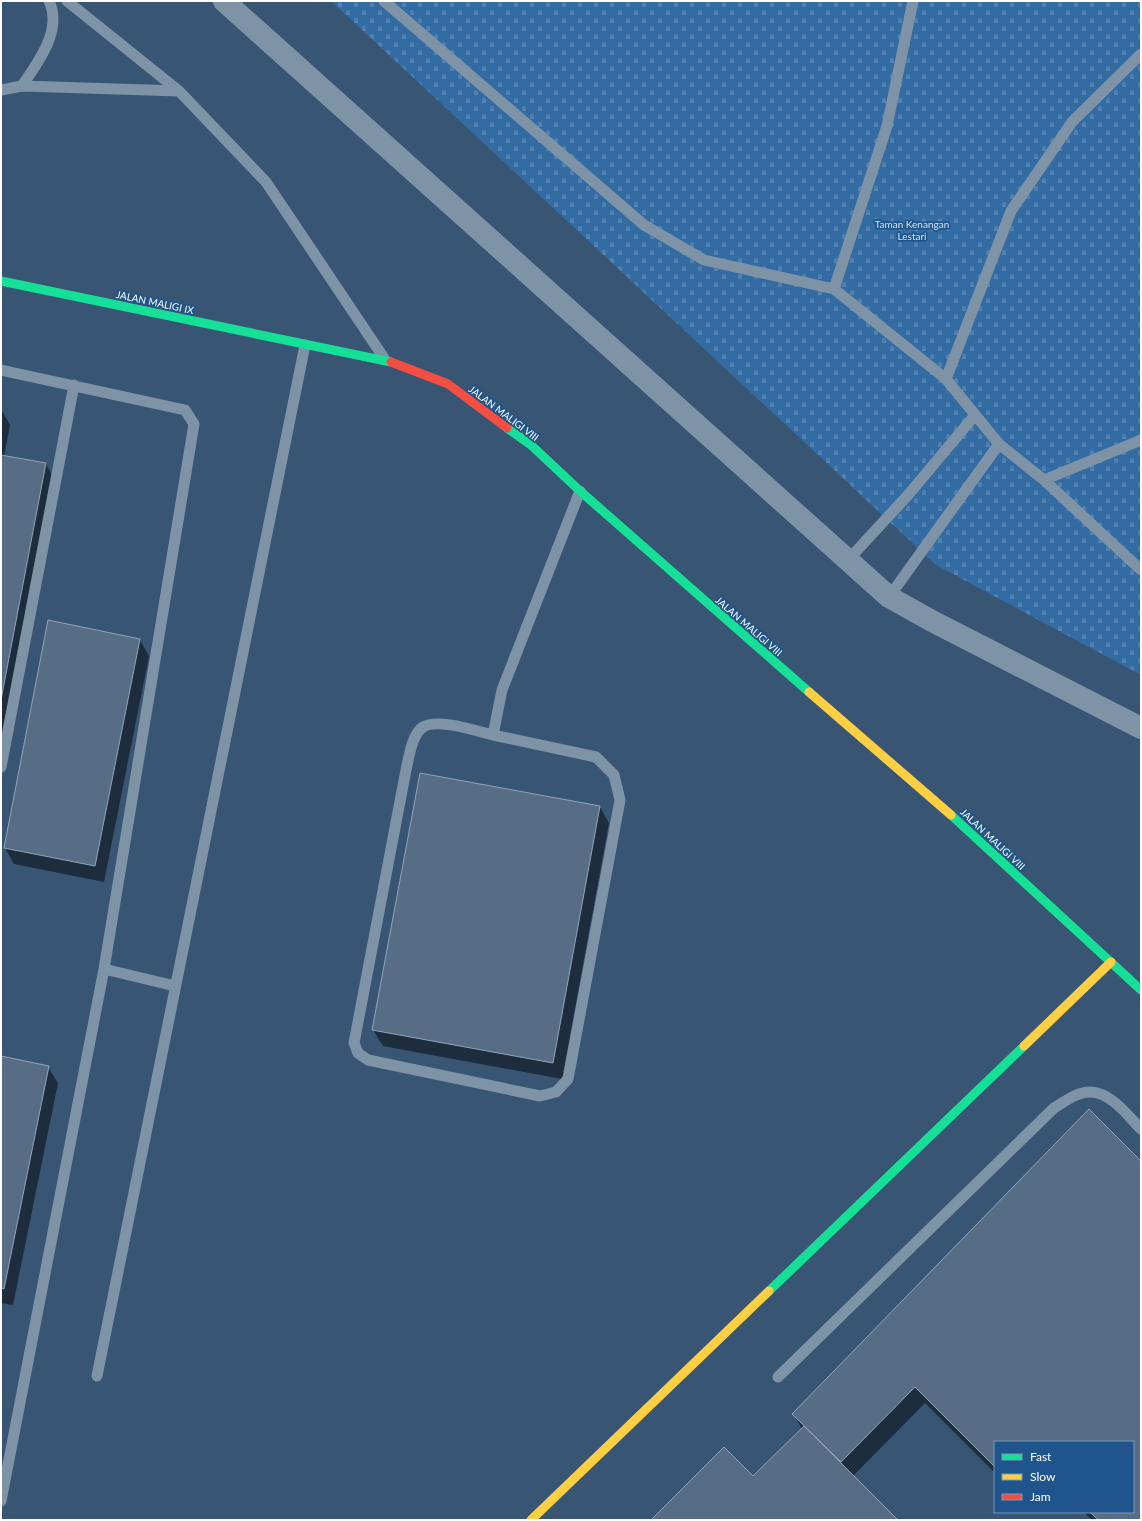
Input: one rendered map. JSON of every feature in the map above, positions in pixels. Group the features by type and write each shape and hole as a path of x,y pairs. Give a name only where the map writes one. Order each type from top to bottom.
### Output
{"street":[{"path":"224,1 849,559 889,597 1141,728"},
{"name":"JALAN MALIGI IX","path":"1,281 305,345"},
{"name":"JALAN MALIGI VIII","path":"305,345 384,359 448,384 531,445 580,491 740,633 937,802 1141,990"},
{"path":"531,1520 1111,962"}],"lane":[{"path":"22,86 49,40 52,20 49,1"},
{"path":"67,1 179,91 266,182 384,359"},
{"path":"384,1 644,225 704,260 834,288 946,379 999,444 1044,480 1141,570"},
{"path":"834,288 887,126 913,1"},
{"path":"946,379 1011,212 1072,122 1141,54"},
{"path":"1,90 22,86 179,91"},
{"path":"97,1376 305,345"},
{"path":"1,370 185,410 194,424 104,969 1,1501"},
{"path":"1,767 74,385"},
{"path":"849,559 908,495 975,415"},
{"path":"1044,480 1141,440"},
{"path":"889,597 999,444"},
{"path":"493,735 502,690 580,491"},
{"path":"436,723 493,735 596,758 614,775 620,800 568,1079 556,1092 540,1096 368,1060 358,1053 354,1043 406,770 414,740 422,727 436,723"},
{"path":"104,969 175,986"},
{"path":"778,1377 1054,1108 1072,1097 1090,1092 1106,1096 1141,1129"}],"green space":[{"name":"Taman Kenangan Lestari","path":"331,1 1141,1 1141,675 936,565"}],"building":[{"path":"1,455 46,463 1,700"},
{"path":"48,620 140,639 95,866 4,848"},
{"path":"420,773 600,806 553,1063 372,1030"},
{"path":"1,1056 49,1066 4,1289 1,1288"},
{"path":"1089,1109 1141,1161 1141,1520 1098,1520 1091,1513 1134,1513 1134,1441 994,1441 994,1466 915,1387 841,1462 792,1414"},
{"path":"804,1426 898,1520 651,1520 724,1447 753,1476"}],"traffic: fast":[{"path":"1,281 391,362"},
{"path":"507,428 531,445 580,491 809,692"},
{"path":"951,815 1141,990"},
{"path":"769,1291 1024,1046"}],"traffic: slow":[{"path":"809,692 951,815"},
{"path":"1024,1046 1111,962"},
{"path":"531,1520 769,1291"}],"traffic: jam":[{"path":"391,362 448,384 507,428"}]}
